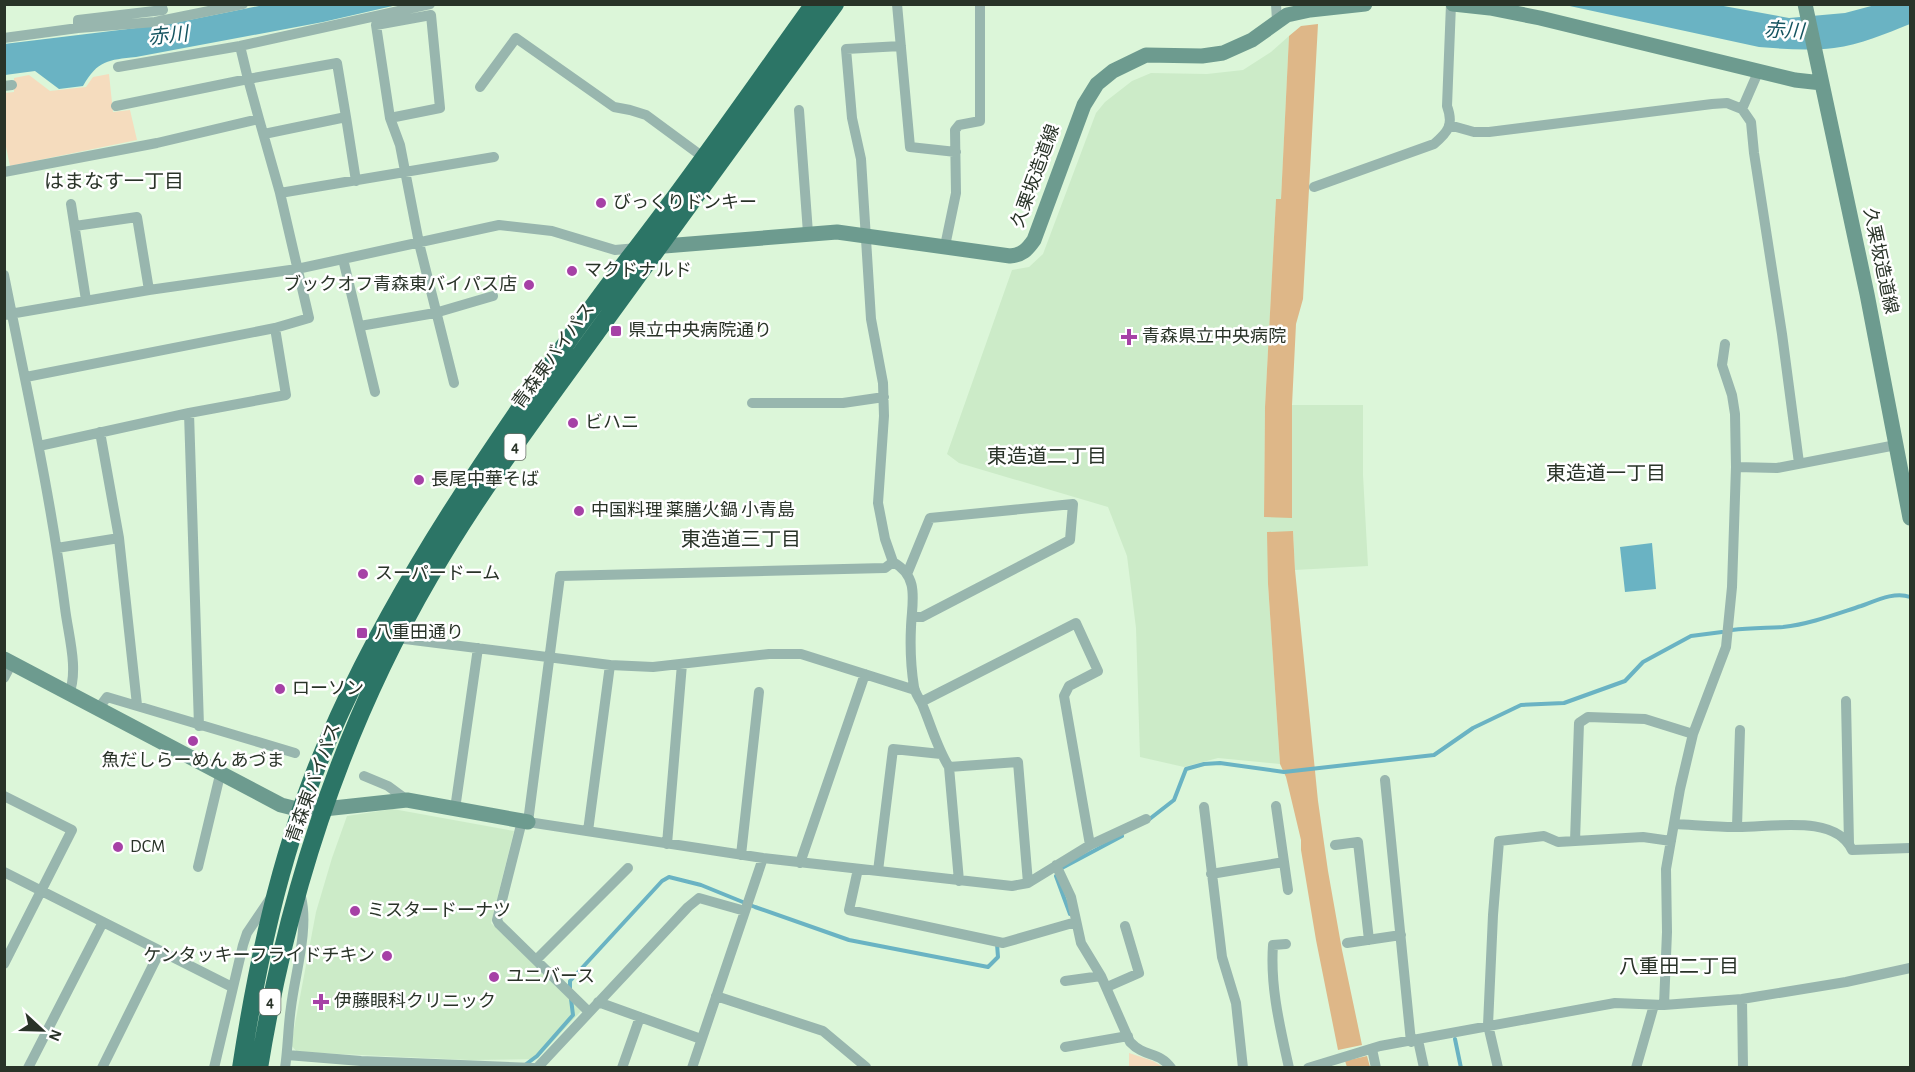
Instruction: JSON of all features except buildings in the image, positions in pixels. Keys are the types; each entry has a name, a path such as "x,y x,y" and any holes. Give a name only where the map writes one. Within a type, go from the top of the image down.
{"highway":[{"name":"青森東バイパス","path":"241,1068 251,1005 276,890 301,810 343,708 375,642 459,498 511,421 814,4"},
{"name":"青森東バイパス","path":"259,1068 269,1007 298,888 324,809 372,691 430,576 480,496 835,4"}],"main road":[{"name":"久栗坂造道線","path":"637,248 837,232 1010,256 1019,255 1027,250 1034,240 1084,105 1097,84 1113,71 1146,55 1202,56 1223,53 1252,40 1287,15 1365,4"},
{"path":"1452,4 1490,8 1530,16 1795,80 1822,83"},
{"name":"久栗坂造道線","path":"1805,9 1867,294 1911,518"},
{"path":"8,661 281,805 301,810 407,800 525,822"}],"street":[{"path":"78,28 78,20 163,10 161,4"},
{"path":"4,38 78,28 155,22 243,4"},
{"path":"117,67 240,46 430,4"},
{"path":"897,4 910,147 956,152"},
{"path":"945,246 956,193 955,130 959,124 980,121 980,4"},
{"path":"1276,4 1277,21"},
{"path":"1314,187 1434,144 1446,134 1450,116 1447,106 1452,4"},
{"path":"390,118 441,108 431,15 376,25 390,118 400,145 419,243 454,383"},
{"path":"480,87 516,38 614,108 646,115 703,157"},
{"path":"26,377 275,328 309,318 280,193 240,46"},
{"path":"901,46 846,49 852,118 861,159 871,319 884,397 878,503 885,539 893,561 907,574 914,597 911,653 915,690 941,754 949,767 959,881"},
{"path":"116,106 337,63 356,181"},
{"path":"1742,109 1759,70"},
{"path":"1449,125 1474,132 1489,132 1712,104 1727,103 1742,109 1751,122 1798,463"},
{"path":"799,110 808,233"},
{"path":"264,134 346,117"},
{"path":"4,172 157,143 260,120"},
{"path":"280,193 405,174 494,157"},
{"path":"71,204 86,300"},
{"path":"75,226 137,217 149,290"},
{"path":"8,314 149,290 297,269 499,225 552,231 615,250 637,248"},
{"path":"343,259 375,392"},
{"path":"4,275 8,314 26,377 57,548 72,663 73,684 69,694"},
{"path":"360,326 435,313 492,297"},
{"path":"39,446 189,413 286,395 275,328"},
{"path":"1636,1068 1659,1005 1667,932 1666,869 1680,789 1694,734 1726,647 1736,467 1735,414 1732,395 1722,365 1725,344"},
{"path":"752,403 843,403 884,397"},
{"path":"189,413 199,726"},
{"path":"100,432 119,538 137,705"},
{"path":"1736,467 1777,468 1896,445"},
{"path":"907,574 930,518 1073,504 1070,540 922,617 912,617"},
{"path":"57,548 119,538"},
{"path":"589,1012 499,924 498,920 525,822 560,576 885,568 893,561"},
{"path":"921,702 1076,623 1098,670 1069,686 1064,696 1090,845"},
{"path":"397,638 610,665 653,667 769,654 801,654 915,690"},
{"path":"455,808 478,648"},
{"path":"4,678 8,661"},
{"path":"667,844 682,664"},
{"path":"588,831 610,665"},
{"path":"800,862 865,674"},
{"path":"741,855 759,692"},
{"path":"98,709 107,697 295,753"},
{"path":"1846,701 1849,844"},
{"path":"1575,841 1579,723 1588,717 1645,719 1694,734"},
{"path":"1737,827 1740,730"},
{"path":"878,872 893,749 941,754"},
{"path":"949,767 1018,762 1028,883"},
{"path":"198,867 220,774"},
{"path":"364,776 388,786 407,800"},
{"path":"1385,780 1414,1041 1424,1068"},
{"path":"4,796 72,830 8,948 4,964"},
{"path":"1276,806 1288,890"},
{"path":"1204,807 1222,957 1236,1003 1243,1068"},
{"path":"525,822 763,858 1012,886 1028,883 1090,845 1146,819"},
{"path":"1675,824 1737,827 1782,825 1826,828 1840,834 1852,850 1911,848"},
{"path":"1498,1068 1488,1025 1499,841 1544,836 1558,842 1643,837 1671,841"},
{"path":"1335,845 1358,842 1369,940"},
{"path":"692,1068 763,858"},
{"path":"1211,874 1284,862"},
{"path":"1056,865 1071,897 1081,943 1107,987 1128,1036 1138,1051 1165,1059 1171,1068"},
{"path":"536,960 628,868"},
{"path":"858,869 849,910 1003,943 1076,922"},
{"path":"4,872 232,987"},
{"path":"285,1068 290,1010 303,926 303,905 298,888"},
{"path":"214,1068 247,933 276,890"},
{"path":"287,1055 363,1064 535,1068 699,898 745,911"},
{"path":"28,1068 103,922"},
{"path":"1107,987 1139,973 1125,926"},
{"path":"1347,943 1401,935"},
{"path":"1286,944 1273,945 1272,966 1275,1004 1289,1068"},
{"path":"102,1068 160,951"},
{"path":"1308,1068 1372,1049 1488,1025 1615,1003 1659,1005 1742,999 1846,982 1911,968"},
{"path":"1065,981 1101,976"},
{"path":"716,996 823,1031 866,1067"},
{"path":"1742,999 1743,1068"},
{"path":"598,1002 701,1039"},
{"path":"622,1068 639,1017"},
{"path":"1065,1047 1128,1036"},
{"path":"1372,1049 1376,1068"}],"shaded area":[{"path":"1318,24 1303,299 1296,324 1292,405 1292,518 1264,517 1265,407 1276,199 1281,199 1289,36 1301,26"},
{"name":"青森県立中央病院","path":"1289,36 1281,200 1276,200 1265,407 1264,517 1292,517 1292,405 1363,405 1363,475 1368,566 1295,570 1293,531 1268,584 1280,764 1218,758 1184,767 1140,757 1136,628 1127,556 1108,507 959,463 947,454 1012,270 1029,267 1043,254 1096,113 1105,102 1132,81 1151,73 1207,74 1243,70 1271,52"},
{"path":"109,74 113,112 130,110 137,140 10,166 5,142 5,93 14,92 14,78 29,75 50,91 86,87 93,77"},
{"path":"1293,531 1318,801 1342,950 1362,1045 1338,1050 1316,940 1301,840 1286,777 1280,764 1268,584 1267,532"},
{"path":"393,809 514,831 491,923 581,1011 537,1059 469,1060 297,1052 291,1045 316,912 347,816"},
{"path":"1129,1053 1153,1061 1163,1067 1129,1067"},
{"path":"1367,1056 1370,1067 1347,1067 1345,1061"}],"water":[{"name":"赤川","path":"264,5 397,5 323,22 118,59 99,66 83,86 59,89 35,71 5,75 4,44 169,24"},
{"name":"赤川","path":"1565,5 1718,5 1789,18 1845,13 1875,5 1910,5 1910,24 1854,44 1834,48 1787,49 1759,47"},
{"path":"1652,543 1656,589 1625,592 1620,547"}],"waterway":[{"path":"1732,630 1793,626 1885,597 1898,595 1910,597"},
{"path":"1147,821 1174,800 1186,769 1220,763 1284,772 1434,755 1473,728 1521,705 1564,703 1625,681 1643,662 1691,636 1722,632"},
{"path":"1060,869 1122,836"},
{"path":"1056,876 1070,914"},
{"path":"570,989 570,981 662,881 669,877 701,885 755,907 849,940 988,967 998,957 997,944"},
{"path":"525,1065 537,1056 573,1015 571,999"},
{"path":"1455,1039 1461,1068"}],"place":[{"name":"びっくりドンキー","path":"601,203"},
{"name":"マクドナルド","path":"572,271"},
{"name":"ブックオフ青森東バイパス店","path":"529,285"},
{"name":"県立中央病院通り","path":"616,331"},
{"name":"青森県立中央病院","path":"1129,337"},
{"name":"ビハニ","path":"573,423"},
{"name":"長尾中華そば","path":"419,480"},
{"name":"中国料理 薬膳火鍋 小青島","path":"579,511"},
{"name":"スーパードーム","path":"363,574"},
{"name":"八重田通り","path":"362,633"},
{"name":"ローソン","path":"280,689"},
{"name":"魚だしらーめん あづま","path":"193,741"},
{"name":"DCM","path":"118,847"},
{"name":"ミスタードーナツ","path":"355,911"},
{"name":"ケンタッキーフライドチキン","path":"387,956"},
{"name":"ユニバース","path":"494,977"},
{"name":"伊藤眼科クリニック","path":"321,1002"}],"district":[{"name":"はまなす一丁目","path":"114,182"},
{"name":"東造道二丁目","path":"1047,457"},
{"name":"東造道一丁目","path":"1606,474"},
{"name":"東造道三丁目","path":"741,540"},
{"name":"八重田二丁目","path":"1679,967"}]}
